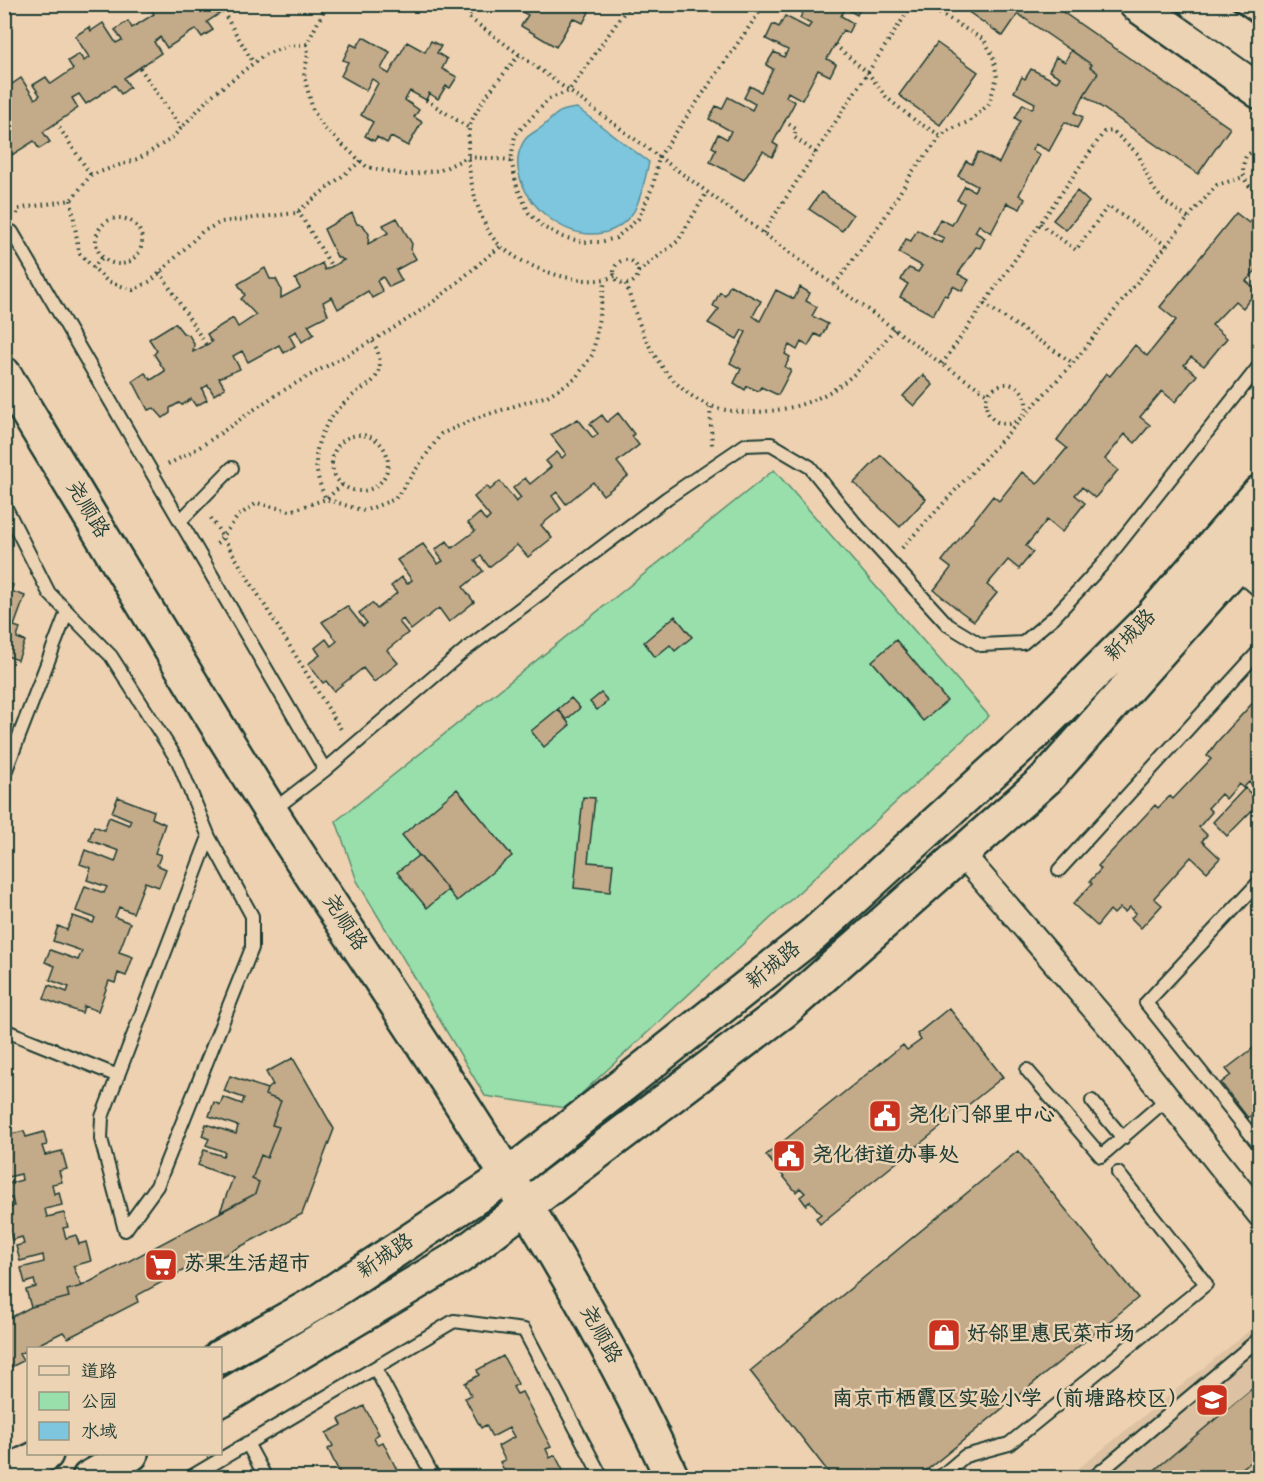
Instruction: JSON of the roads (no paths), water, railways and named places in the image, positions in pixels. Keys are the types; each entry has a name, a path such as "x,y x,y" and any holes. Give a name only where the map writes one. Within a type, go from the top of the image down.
{"main road":[{"path":"1136,4 1260,92"},
{"path":"1196,4 1260,48"},
{"name":"尧顺路","path":"4,374 271,812 528,1206 640,1407 672,1478"},
{"name":"新城路","path":"222,1356 316,1303 509,1175 606,1100 831,918 1059,709 1151,617 1260,492"},
{"name":"新城路","path":"222,1399 459,1257 785,1010 1047,778 1248,574 1259,540"},
{"path":"4,1474 44,1455"},
{"path":"89,1478 129,1455"}],"street":[{"path":"962,854 1168,1098 1260,1215"}],"lane":[{"path":"12,232 325,770"},
{"path":"271,812 325,770 465,650 667,498 746,445 771,444 810,467 890,562 948,626 981,645 1023,644 1054,617 1102,565 1260,365"},
{"path":"180,521 232,468"},
{"path":"4,504 49,593 111,656 178,761 209,837 252,916 252,948 157,1186 125,1230 101,1139 102,1117 209,837"},
{"path":"4,775 67,612"},
{"path":"1059,870 1260,650"},
{"path":"1260,881 1146,1003 1260,1146"},
{"path":"4,1030 118,1076"},
{"path":"1027,1070 1101,1156 1168,1098"},
{"path":"1092,1101 1123,1138"},
{"path":"939,1478 965,1456 1009,1444 1206,1284 1118,1173"},
{"path":"189,1478 454,1321 524,1330 602,1478"},
{"path":"1093,1478 1260,1338"},
{"path":"375,1368 434,1478"},
{"path":"248,1443 266,1478"}],"water":[{"path":"577,108 649,162 635,209 613,230 591,234 569,230 549,218 532,201 521,182 518,161 527,137 560,112"}],"place":[{"name":"尧化门邻里中心","path":"885,1116"},
{"name":"尧化街道办事处","path":"789,1156"},
{"name":"苏果生活超市","path":"161,1265"},
{"name":"好邻里惠民菜市场","path":"944,1335"},
{"name":"南京市栖霞区实验小学（前塘路校区）","path":"1212,1400"}]}
